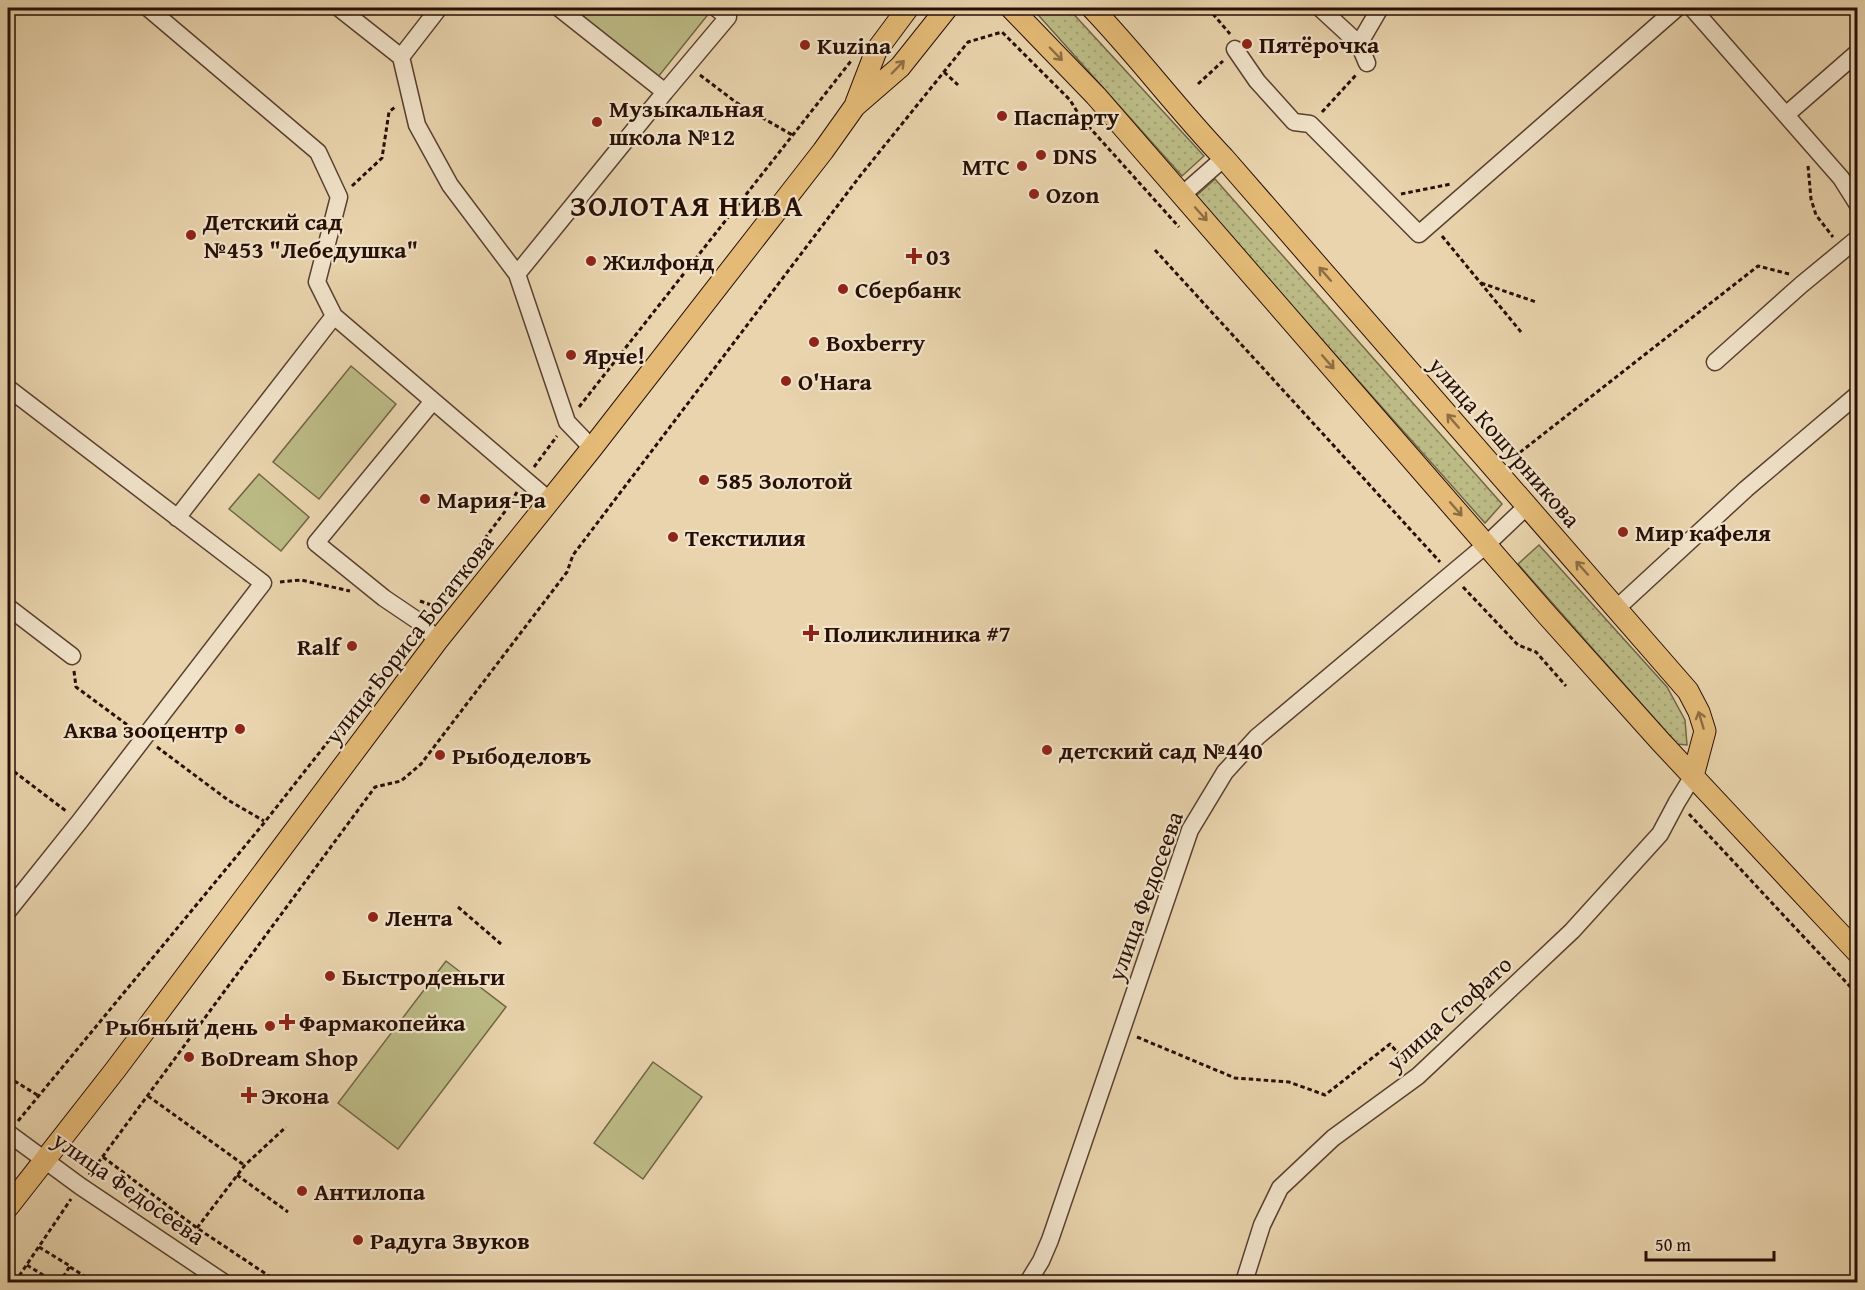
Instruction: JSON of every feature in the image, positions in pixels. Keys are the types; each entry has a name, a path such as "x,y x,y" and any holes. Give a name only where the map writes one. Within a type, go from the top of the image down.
{"main road":[{"name":"улица Бориса Богаткова","path":"855,106 876,51 908,8"},
{"name":"улица Бориса Богаткова","path":"8,1207 123,1060 437,641 592,448 823,151 855,106 900,67 947,8"},
{"path":"1011,8 1096,96 1547,615 1693,777 1857,952"},
{"name":"улица Кошурникова","path":"1092,8 1133,51 1193,125 1688,692 1699,712 1705,731 1693,777"}],"street":[{"path":"148,8 318,152 339,197 317,282 334,316 549,500"},
{"path":"339,8 401,57 417,125 450,185 517,274 567,422 592,448"},
{"path":"401,57 439,8"},
{"path":"559,8 665,92"},
{"path":"517,274 728,17 716,8"},
{"path":"1320,8 1359,44 1367,63"},
{"path":"1359,44 1380,8"},
{"path":"1232,52 1294,122 1310,124 1419,234 1677,8"},
{"path":"1692,8 1853,190"},
{"path":"1787,114 1857,52"},
{"path":"1182,195 1224,158"},
{"path":"1715,362 1857,238"},
{"path":"177,518 334,316"},
{"path":"8,388 263,583 8,911"},
{"path":"1617,608 1746,489 1857,394"},
{"path":"433,401 316,543 384,598 421,623 437,641"},
{"name":"улица Федосеева","path":"1028,1282 1050,1240 1123,1031 1179,859 1203,806 1225,772 1257,737 1487,544 1527,506"},
{"path":"8,607 72,656"},
{"name":"улица Стофато","path":"1244,1282 1262,1225 1280,1188 1333,1138 1418,1076 1572,931 1660,834 1693,777"},
{"name":"улица Федосеева","path":"9,1134 80,1186 223,1282"}],"path":[{"path":"1198,84 1232,52 1232,37 1208,8"},
{"path":"244,1165 148,1096 375,787 401,781 421,765 567,572 573,555 587,536 860,176 968,42 1002,32 1070,100 1081,118 1179,227"},
{"path":"9,1134 264,821 421,623 509,506 525,478 567,422 852,60"},
{"path":"1310,124 1367,63"},
{"path":"944,72 958,85"},
{"path":"704,78 737,103 794,136"},
{"path":"339,197 382,158 389,112 409,94"},
{"path":"1815,147 1808,164 1811,199 1816,215 1842,251"},
{"path":"1382,198 1484,177"},
{"path":"1431,223 1521,332"},
{"path":"1155,250 1451,574 1518,645 1536,652 1566,686"},
{"path":"1514,457 1758,266 1791,274"},
{"path":"1479,282 1536,302"},
{"path":"263,583 301,580 343,590"},
{"path":"72,656 76,687 228,800 264,821"},
{"path":"8,767 80,821"},
{"path":"1677,802 1857,995"},
{"path":"458,908 501,944"},
{"path":"1154,1044 1235,1078 1289,1082 1325,1095 1390,1044 1418,1076"},
{"path":"8,1077 40,1096"},
{"path":"197,1228 244,1165 285,1127"},
{"path":"103,1156 197,1228 278,1282"},
{"path":"237,1175 288,1212"},
{"path":"39,1247 94,1282"},
{"path":"27,1265 54,1282"},
{"path":"60,1282 70,1266"}],"shaded area":[{"path":"571,8 703,8 710,12 658,77"},
{"path":"1032,8 1068,8 1204,156 1182,176"},
{"path":"1215,179 1502,504 1485,523 1195,197"},
{"path":"351,366 396,404 319,499 273,462"},
{"path":"259,474 309,517 281,551 229,509"},
{"path":"1539,545 1667,687 1685,720 1687,745 1677,744 1518,564"},
{"path":"446,961 506,1007 398,1149 338,1103"},
{"path":"653,1062 702,1097 643,1179 594,1143"}],"place":[{"name":"Пятёрочка","path":"1247,44"},
{"name":"Kuzina","path":"805,45"},
{"name":"Паспарту","path":"1002,116"},
{"name":"Музыкальная школа №12","path":"597,122"},
{"name":"DNS","path":"1041,155"},
{"name":"МТС","path":"1022,166"},
{"name":"Ozon","path":"1034,194"},
{"name":"Детский сад №453 \"Лебедушка\"","path":"191,235"},
{"name":"03","path":"914,256"},
{"name":"Жилфонд","path":"591,261"},
{"name":"Сбербанк","path":"843,289"},
{"name":"Boxberry","path":"814,342"},
{"name":"Ярче!","path":"571,355"},
{"name":"O'Hara","path":"786,381"},
{"name":"585 Золотой","path":"704,480"},
{"name":"Мария-Ра","path":"425,499"},
{"name":"Мир кафеля","path":"1623,532"},
{"name":"Текстилия","path":"673,537"},
{"name":"Поликлиника #7","path":"811,633"},
{"name":"Ralf","path":"352,646"},
{"name":"Аква зооцентр","path":"240,729"},
{"name":"детский сад №440","path":"1047,750"},
{"name":"Рыбоделовъ","path":"440,755"},
{"name":"Лента","path":"373,917"},
{"name":"Быстроденьги","path":"330,976"},
{"name":"Фармакопейка","path":"287,1022"},
{"name":"Рыбный день","path":"270,1026"},
{"name":"BoDream Shop","path":"189,1057"},
{"name":"Экона","path":"249,1095"},
{"name":"Антилопа","path":"302,1191"},
{"name":"Радуга Звуков","path":"358,1240"}],"district":[{"name":"ЗОЛОТАЯ НИВА","path":"687,205"}]}
